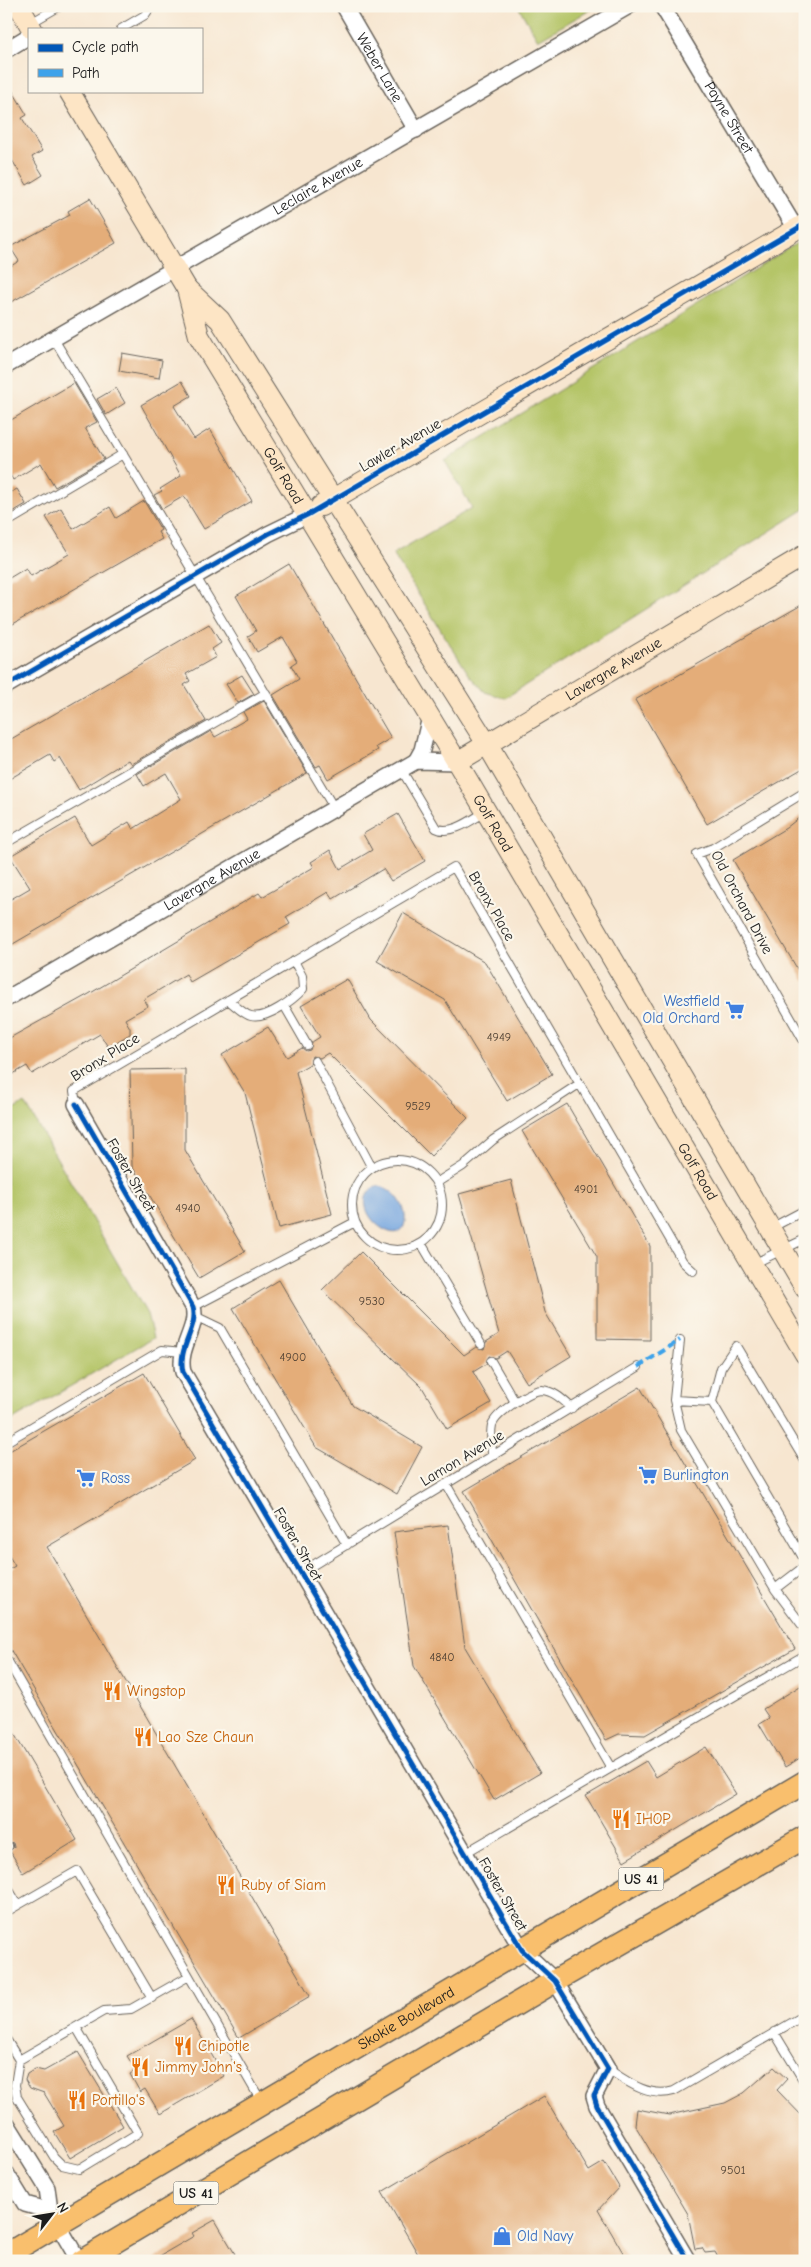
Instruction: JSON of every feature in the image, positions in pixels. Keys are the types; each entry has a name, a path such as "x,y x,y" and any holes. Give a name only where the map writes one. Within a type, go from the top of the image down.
{"main road":[{"path":"19,6 29,28"},
{"name":"Golf Road","path":"70,92 187,289 200,336 457,762 805,1354"},
{"name":"Lawler Avenue","path":"307,515 800,226"},
{"name":"Golf Road","path":"187,289 220,320 487,744 805,1288"},
{"name":"Lavergne Avenue","path":"457,762 805,555"},
{"name":"Skokie Boulevard","path":"6,2255 54,2218 262,2103 805,1782"},
{"name":"US 41","path":"81,2261 555,1981 805,1837"}],"street":[{"name":"Weber Lane","path":"344,6 416,130"},
{"name":"Leclaire Avenue","path":"6,366 629,6"},
{"name":"Payne Street","path":"662,6 800,226"},
{"path":"6,50 28,32"},
{"name":"Lawler Avenue","path":"6,686 196,576 307,515"},
{"path":"430,718 422,750 416,760 457,762"},
{"name":"Lavergne Avenue","path":"6,998 416,760"},
{"name":"Foster Street","path":"76,1104 194,1312 180,1362 188,1382 522,1950 555,1981 608,2069"},
{"path":"608,2069 594,2096 596,2106 688,2261"},
{"path":"6,2122 47,2188 54,2218 81,2261"},
{"path":"6,2172 25,2204 54,2218"}],"lane":[{"path":"32,28 60,6"},
{"path":"123,28 144,15 151,6"},
{"path":"54,338 334,808"},
{"path":"6,523 123,454"},
{"path":"6,843 266,693"},
{"path":"401,769 436,828 451,830 486,812"},
{"name":"Old Orchard Drive","path":"805,792 714,848 697,854 805,1044"},
{"name":"Bronx Place","path":"76,1104 74,1090 454,867 683,1262 693,1271"},
{"path":"228,1000 249,1016 260,1017 293,1000 303,989 302,976 294,961"},
{"path":"284,1005 307,1045"},
{"path":"315,1061 372,1168"},
{"path":"436,1183 463,1166 493,1140 579,1084"},
{"path":"383,1162 408,1162 429,1174 436,1183 441,1203 438,1223 431,1234 421,1243 409,1248 396,1250 383,1248 372,1242 362,1233 355,1222 353,1198 360,1181 372,1168 383,1162"},
{"path":"770,1229 805,1210"},
{"path":"347,1545 220,1328 194,1312 355,1222"},
{"path":"753,1264 805,1239"},
{"path":"421,1243 481,1344"},
{"path":"680,1340 674,1400 681,1430 775,1589 805,1629"},
{"path":"805,1461 736,1346 721,1368 712,1402 805,1560"},
{"path":"6,1442 162,1350 182,1352"},
{"path":"491,1361 516,1402"},
{"name":"Lamon Avenue","path":"300,1573 638,1367"},
{"path":"492,1456 492,1426 499,1412 540,1390 553,1393 572,1408"},
{"path":"674,1400 712,1402"},
{"path":"446,1484 611,1768"},
{"path":"775,1589 805,1566"},
{"path":"465,1854 805,1655"},
{"path":"6,1658 262,2103"},
{"path":"6,1912 77,1871 152,1998"},
{"path":"6,1886 18,1905"},
{"path":"19,2060 104,2011 131,2009 189,1976"},
{"path":"608,2069 637,2088 663,2094 674,2091 805,2015"},
{"path":"6,2039 19,2060 15,2085 17,2097 54,2157 62,2165 79,2169 138,2133 76,2028"},
{"path":"774,2032 805,2083"}],"green space":[{"path":"518,6 597,6 538,40"},
{"path":"805,238 805,509 505,698 485,692 468,673 393,554 472,508 445,461"},
{"path":"25,1103 147,1314 153,1338 6,1424 6,1114"}],"water":[{"path":"376,1186 388,1189 401,1203 404,1209 405,1222 401,1230 394,1233 385,1230 376,1224 369,1215 365,1205 367,1195"}],"building":[{"path":"6,80 27,115 22,118 42,151 32,157 43,175 27,185 6,150"},
{"path":"90,198 116,243 6,305 6,269 19,261 10,247 70,215 68,211"},
{"path":"122,353 162,360 159,378 119,371"},
{"path":"182,381 191,396 174,406 194,439 210,429 252,501 204,529 184,496 162,509 154,495 181,476 141,405"},
{"path":"74,383 97,422 85,428 104,459 55,487 41,463 13,480 6,468 6,423"},
{"path":"116,388 125,403 106,415 97,399"},
{"path":"17,489 26,504 6,516 6,495"},
{"path":"144,501 161,530 158,532 162,539 6,628 6,580 26,568 31,576 69,554 46,517 61,508 73,529 110,507 116,518"},
{"path":"289,564 391,738 376,747 378,750 328,779 320,765 316,767 273,695 299,679 291,665 297,661 283,637 257,652 248,636 256,631 236,596"},
{"path":"805,603 805,767 707,824 635,700"},
{"path":"209,624 221,643 212,649 216,657 186,674 190,681 184,685 206,721 131,764 128,760 79,790 60,758 54,762 50,755 6,781 6,742"},
{"path":"242,675 254,694 238,703 226,684"},
{"path":"264,701 307,773 6,948 6,902 30,888 10,856 75,818 91,845 129,822 133,829 181,799 166,773 144,786 137,774 211,731 215,737 247,719 243,712"},
{"path":"805,813 805,982 733,860 786,828"},
{"path":"398,814 425,861 391,881 383,869 333,899 328,892 286,917 290,924 190,982 186,974 144,999 148,1006 125,1019 130,1028 130,1034 108,1047 100,1034 32,1074 27,1066 6,1078 6,1040 89,994 259,893 262,897 314,867 311,862 330,850 340,869 372,850 363,834"},
{"path":"403,913 485,962 552,1074 507,1101 445,1000 377,961"},
{"path":"347,979 371,1020 468,1118 431,1156 328,1053 320,1058 312,1056 310,1064 296,1072 332,1214 279,1228 245,1093 222,1055 268,1027 287,1057 302,1048 306,1051 310,1050 312,1042 320,1037 301,1006"},
{"path":"185,1069 185,1150 245,1251 199,1278 132,1166 130,1070"},
{"path":"567,1104 650,1246 650,1340 597,1339 597,1257 522,1131"},
{"path":"511,1180 545,1312 571,1356 527,1383 507,1351 496,1358 489,1356 486,1364 473,1372 491,1403 447,1429 422,1387 322,1290 361,1252 464,1355 476,1347 484,1349 486,1342 499,1334 459,1194"},
{"path":"279,1280 353,1406 422,1447 397,1494 316,1447 233,1308"},
{"path":"144,1373 195,1460 47,1547 310,1996 239,2038 6,1642 6,1571 15,1566 6,1551 6,1453"},
{"path":"640,1387 795,1649 645,1735 619,1734 606,1740 464,1491"},
{"path":"448,1525 465,1647 540,1773 494,1800 414,1666 394,1532"},
{"path":"805,1683 805,1755 785,1767 759,1724 769,1718 763,1709"},
{"path":"6,1720 77,1840 23,1873 10,1851 14,1847 13,1843 6,1841"},
{"path":"706,1747 736,1794 624,1861 586,1796 646,1761 656,1777"},
{"path":"191,2019 224,2076 160,2114 145,2089 140,2092 130,2074 136,2070 127,2056"},
{"name":"Portillo's","path":"78,2052 123,2126 70,2158 54,2132 64,2126 44,2093 30,2088 25,2080 27,2074 35,2069 44,2071"},
{"path":"774,2067 787,2079 777,2090 805,2119 805,2261 720,2261 715,2252 705,2253 702,2248 695,2249 688,2214 635,2125 637,2109 669,2115 725,2103 744,2093"},
{"path":"544,2096 589,2171 604,2162 619,2187 598,2210 628,2261 422,2261 382,2192"},
{"path":"215,2220 235,2254 223,2261 151,2261 194,2236 192,2233"}],"marked path":[{"path":"638,1367 680,1340"}],"cycle path":[{"path":"6,686 268,534 307,515 805,224"},
{"path":"76,1104 193,1307 193,1322 183,1354 183,1372 522,1950 555,1981 608,2069 594,2096 597,2106 688,2261"}],"place":[{"name":"Westfield Old Orchard","path":"735,1010"},
{"name":"Burlington","path":"648,1475"},
{"name":"Ross","path":"86,1478"},
{"name":"Wingstop","path":"112,1691"},
{"name":"Lao Sze Chaun","path":"143,1737"},
{"name":"IHOP","path":"621,1819"},
{"name":"Ruby of Siam","path":"226,1885"},
{"name":"Chipotle","path":"183,2046"},
{"name":"Jimmy John's","path":"140,2067"},
{"name":"Portillo's","path":"77,2100"},
{"name":"Old Navy","path":"502,2236"}]}
